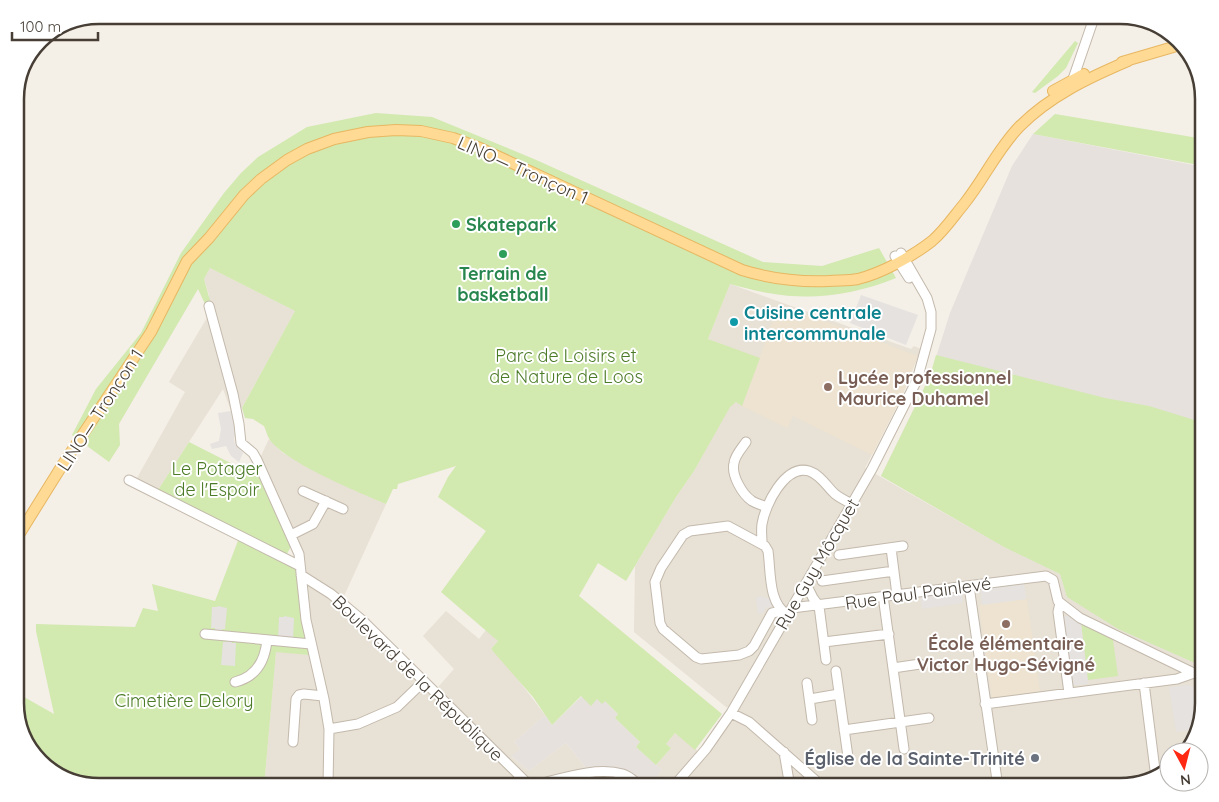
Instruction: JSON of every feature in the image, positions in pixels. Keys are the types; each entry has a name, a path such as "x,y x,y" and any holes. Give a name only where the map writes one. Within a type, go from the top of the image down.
{"main road":[{"path":"899,258 925,245 938,234 965,203 998,152 1019,128 1049,102 1086,77 1111,64 1128,61 1175,47"},
{"path":"899,258 928,237 957,206 978,178 999,143 1020,117 1050,93 1072,79 1086,77"},
{"name":"LINO— Tronçon 1","path":"24,527 150,332 186,262 254,185 281,164 328,141 355,134 388,130 413,130 444,136 474,146 742,270 784,280 828,281 899,258"}],"street":[{"path":"1072,79 1091,24"},
{"path":"1082,52 1086,77"},
{"name":"Rue Guy Môcquet","path":"681,778 706,749 731,713 787,611 806,584 875,463 914,385 932,325 931,312 929,301 899,258"},
{"path":"209,306 233,394 241,443 255,456 291,535 300,566 305,614 329,729 328,778"},
{"path":"746,442 735,458 734,474 747,496 753,502 767,507"},
{"path":"762,543 762,524 767,507 776,490 792,474 803,471 815,474 836,495 852,504"},
{"name":"Boulevard de la République","path":"129,480 300,566 343,603 424,681 520,778"},
{"path":"303,491 343,508"},
{"path":"291,535 313,524 326,501"},
{"path":"728,526 762,543 768,551 775,602 787,611 772,613 754,646 749,651 740,655 706,659 696,657 666,633 660,623 656,582 661,568 683,535 690,531 728,526"},
{"path":"839,555 903,546"},
{"path":"891,548 897,595"},
{"path":"822,581 894,571"},
{"name":"Rue Paul Painlevé","path":"787,611 1043,576 1053,580 1056,597 1060,603"},
{"path":"806,584 819,606 826,660"},
{"path":"969,586 997,778"},
{"path":"884,603 904,749"},
{"path":"1069,693 1058,614 1060,603 1089,623 1194,673"},
{"path":"205,634 311,644"},
{"path":"824,642 888,634"},
{"path":"235,682 246,678 257,670 265,655 267,640"},
{"path":"893,668 920,664"},
{"path":"836,671 848,757"},
{"path":"985,704 1183,678 1194,673"},
{"path":"329,729 358,724 397,707 424,681"},
{"path":"807,683 812,720"},
{"path":"1144,683 1155,769"},
{"path":"810,699 840,694"},
{"path":"293,742 296,699 298,695 323,696"},
{"path":"731,713 750,722 813,778"},
{"path":"844,730 929,718"},
{"path":"784,752 788,778"},
{"path":"565,778 583,774 602,773 623,774 629,778"}],"shaded area":[{"path":"1033,134 1195,165 1195,663 1118,629 1067,597 1060,574 1004,547 881,476 930,376 950,313 1012,166"},
{"path":"210,268 295,311 242,408 231,411 223,389 158,490 137,478 185,392 169,382 208,316 209,295 204,279"},
{"path":"730,284 911,349 914,346 921,349 902,396 865,468 1004,547 1060,574 1067,597 1118,629 1195,663 1195,713 1184,742 1159,742 1159,767 1130,778 656,778 662,770 656,765 671,748 666,744 675,733 704,756 739,710 726,707 634,632 635,566 676,497 694,471 730,406 736,402 742,405 760,359 708,339"},
{"path":"861,295 918,315 906,345 850,323"},
{"name":"Lycée professionnel Maurice Duhamel","path":"779,304 851,331 853,338 857,339 864,336 918,356 902,396 872,455 793,416 787,428 742,406"},
{"path":"231,411 236,429 235,444 243,453 239,462 231,456 226,446 212,449 210,444 219,441 221,429 218,413"},
{"path":"269,439 283,453 356,491 386,504 339,607 432,694 454,669 423,636 446,611 479,639 486,630 498,641 491,649 510,669 545,715 514,742 520,749 512,757 529,771 566,743 588,771 627,778 265,778 276,651 315,654 300,550 260,458"},
{"path":"1024,583 1026,599 982,605 980,589"},
{"path":"962,591 963,603 922,609 920,597"},
{"path":"756,597 771,598 772,607 767,607 763,613 758,614"},
{"path":"1027,599 1040,692 992,698 979,605"},
{"path":"212,607 227,608 225,629 222,629 222,634 215,633 215,628 211,628"},
{"path":"1071,615 1081,623 1088,684 1071,686 1061,617"},
{"path":"279,617 294,618 293,640 278,639"},
{"path":"227,638 232,639 232,643 236,643 235,666 221,665 223,642 227,642"},
{"path":"1189,685 1195,687 1195,713 1190,730 1176,732 1169,687"},
{"path":"582,696 605,701 618,714 615,718 640,742 636,747 662,770 656,778 633,778 622,772 588,771 566,743 529,771 511,756 520,749 514,742 545,715 552,725"}],"green space":[{"path":"1075,41 1078,43 1066,68 1035,93 1032,92"},
{"name":"Parc de Loisirs et de Nature de Loos","path":"376,113 432,117 534,159 763,262 822,266 879,248 896,278 864,289 817,296 784,295 730,284 708,339 760,358 742,406 736,402 730,407 694,471 676,497 626,581 598,563 579,596 722,714 695,750 675,733 666,744 671,748 656,765 636,747 640,742 615,718 618,714 605,701 602,704 597,699 591,706 581,696 552,725 533,697 491,649 498,641 441,592 486,531 438,497 456,466 398,484 397,489 393,489 386,504 324,476 291,458 279,449 269,438 264,426 253,419 245,418 242,408 295,311 210,268 204,279 211,304 206,306 198,289 119,424 120,445 109,462 72,435 96,389 141,333 181,253 224,193 241,173 258,157 307,127"},
{"path":"1055,114 1195,137 1195,164 1033,134"},
{"path":"936,355 1105,398 1149,406 1195,420 1195,663 1118,629 1067,597 1060,574 1004,547 881,476 930,376"},
{"name":"Le Potager de l'Espoir","path":"189,442 262,479 292,545 285,557 158,490"},
{"name":"Cimetière Delory","path":"239,538 296,568 301,618 309,655 276,652 265,778 89,778 57,766 42,753 29,732 24,708 24,697 54,714 36,624 135,627 143,608 158,611 152,584 215,601"},
{"path":"1081,623 1113,640 1118,676 1088,680"}],"place":[{"name":"Skatepark","path":"456,224"},
{"name":"Terrain de basketball","path":"503,254"},
{"name":"Cuisine centrale intercommunale","path":"734,322"},
{"name":"Lycée professionnel Maurice Duhamel","path":"828,387"},
{"name":"École élémentaire Victor Hugo-Sévigné","path":"1006,624"},
{"name":"Église de la Sainte-Trinité","path":"1035,758"}]}
